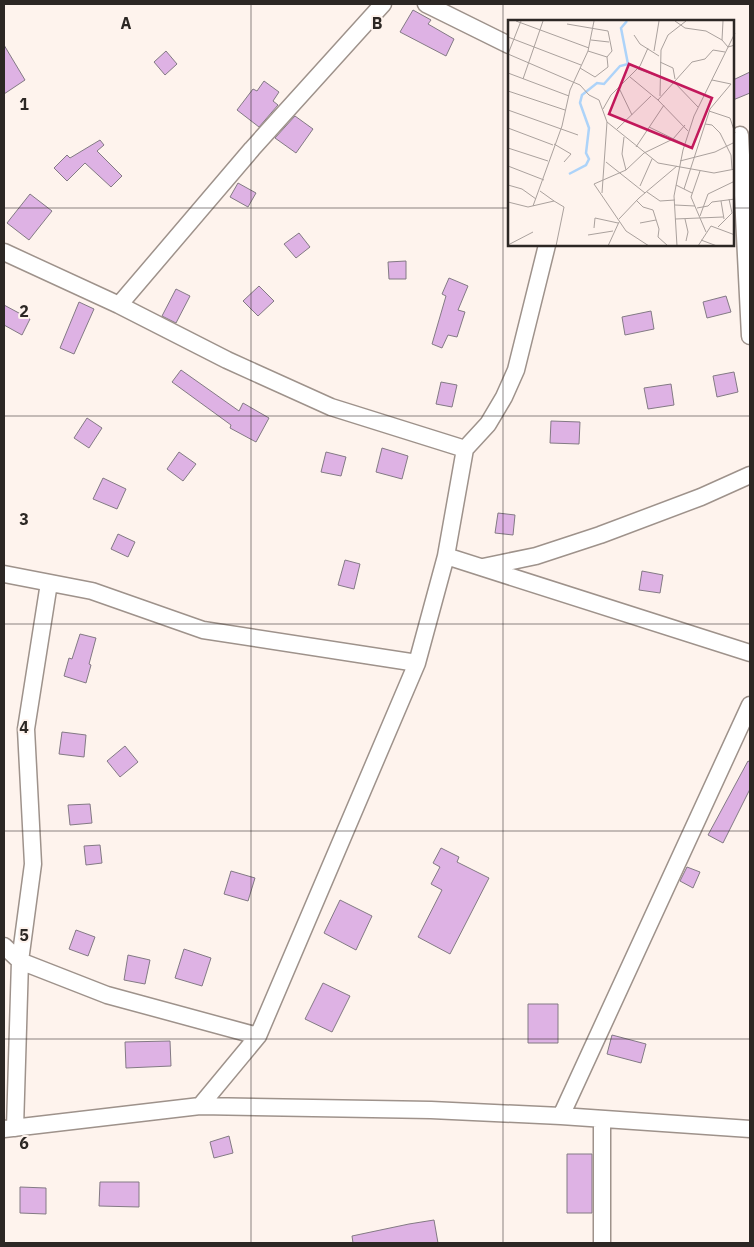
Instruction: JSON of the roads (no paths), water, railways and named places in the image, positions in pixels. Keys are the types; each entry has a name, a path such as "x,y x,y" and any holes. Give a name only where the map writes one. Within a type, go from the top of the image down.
{"street":[{"path":"119,305 252,149 383,4"},
{"path":"426,4 508,45"},
{"path":"741,135 750,336"},
{"path":"200,1106 258,1036 417,663 446,556 465,449 488,424 504,397 516,370 547,246"},
{"path":"4,252 119,305 227,360 331,407 465,449"},
{"path":"481,567 536,556 600,535 701,498 750,475"},
{"path":"446,556 750,653"},
{"path":"4,574 92,591 203,630 417,663"},
{"path":"49,583 26,729 32,864 20,961 10,1129 200,1106 431,1110 560,1116 750,1129"},
{"path":"560,1116 750,705"},
{"path":"4,946 20,961 107,994 258,1036"},
{"path":"602,1119 602,1243"}]}
